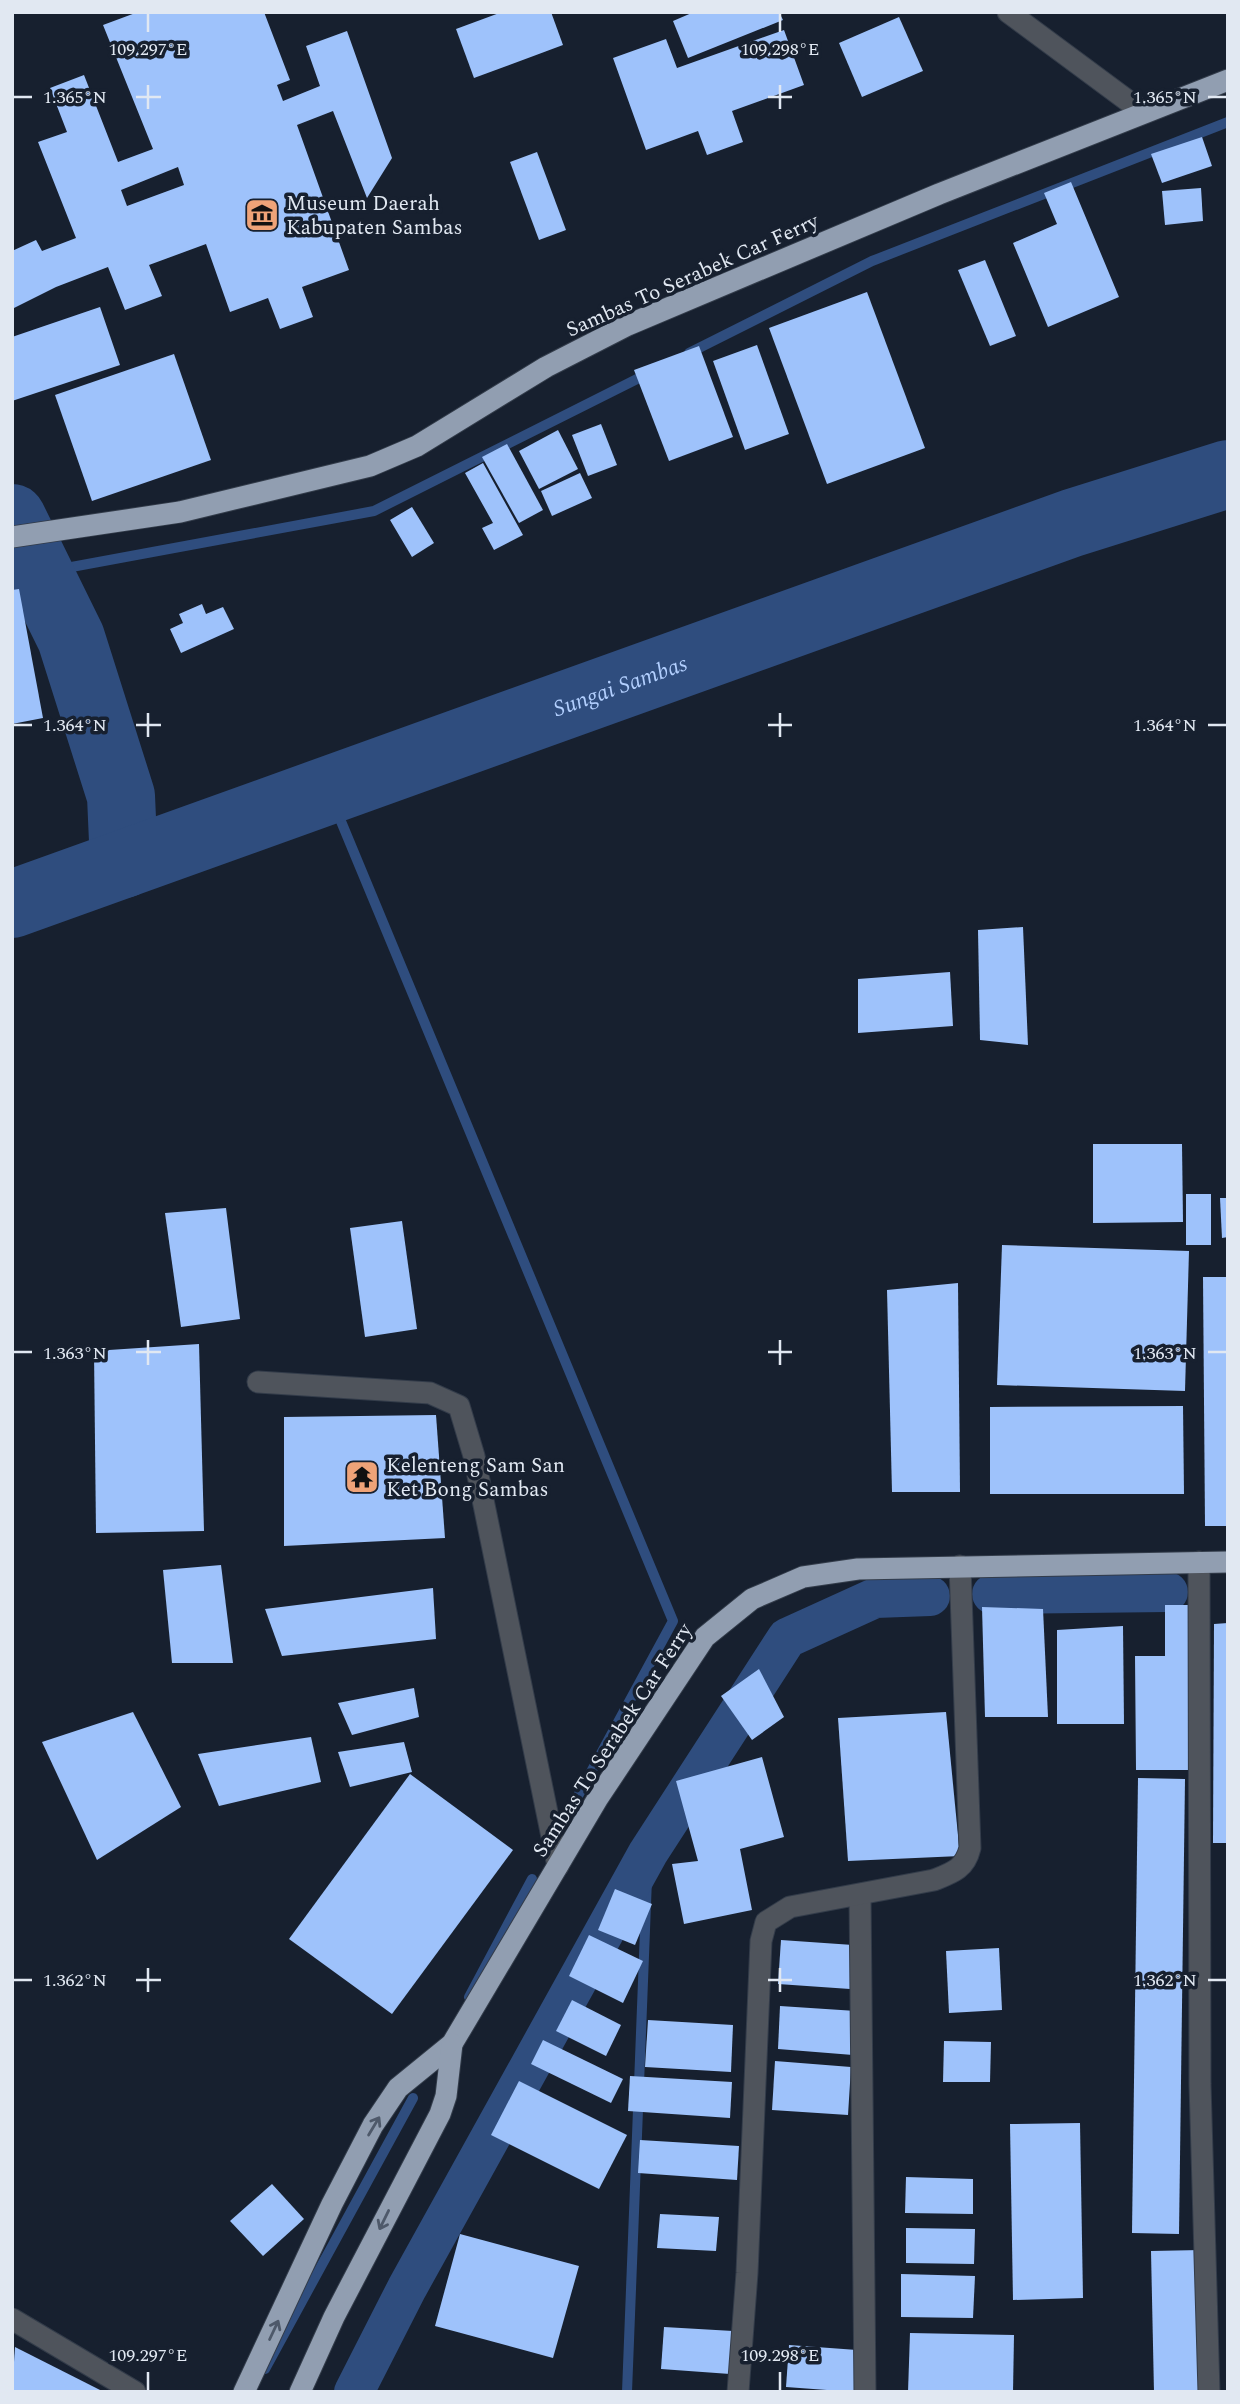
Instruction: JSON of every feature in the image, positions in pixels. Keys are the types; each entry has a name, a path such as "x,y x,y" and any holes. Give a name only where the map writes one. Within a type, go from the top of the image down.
{"highway":[{"name":"Sambas To Serabek Car Ferry","path":"12,537 180,512 370,466 417,446 546,367 628,325 1143,112 1228,80"},
{"name":"Sambas To Serabek Car Ferry","path":"452,2044 598,1798 705,1637 752,1599 803,1577 858,1569 1228,1562"},
{"path":"244,2392 327,2214 373,2125 398,2088 452,2044"},
{"path":"300,2392 340,2305 440,2114 446,2096 452,2044"}],"street":[{"path":"1008,12 1143,112"},
{"path":"258,1382 430,1393 459,1406 474,1456 558,1866"},
{"path":"1199,1562 1200,2084 1209,2392"},
{"path":"738,2392 747,2273 761,1941 766,1922 790,1907 860,1895 954,1873 967,1859 970,1848 960,1566"},
{"path":"860,1895 865,2392"},
{"path":"12,2319 135,2392"}],"building":[{"path":"138,12 264,12 290,80 277,85 283,101 320,86 306,46 347,31 392,158 367,198 333,111 297,125 349,270 302,287 313,317 280,329 268,298 230,312 206,244 149,265 162,296 125,310 108,267 56,287 12,309 12,251 36,240 42,251 76,238 38,142 67,132 50,88 84,75 118,162 153,149 103,25","holes":["178,167 184,185 127,206 121,190"]},
{"path":"502,12 551,12 563,45 474,78 456,29"},
{"path":"694,12 779,12 783,20 688,58 673,21"},
{"path":"899,17 923,71 862,97 839,43"},
{"path":"784,30 804,85 732,111 743,142 707,155 698,131 646,150 613,58 666,39 677,68"},
{"path":"1202,137 1212,166 1162,183 1151,154"},
{"path":"537,152 566,230 539,240 510,162"},
{"path":"1071,182 1119,297 1048,327 1013,243 1057,224 1044,193"},
{"path":"1201,188 1203,221 1165,225 1162,191"},
{"path":"985,260 1016,336 990,346 958,270"},
{"path":"867,292 925,448 827,484 769,328"},
{"path":"100,307 120,365 12,401 12,337"},
{"path":"757,345 789,434 745,450 713,361"},
{"path":"699,346 733,437 669,461 634,370"},
{"path":"174,354 211,460 92,501 55,395"},
{"path":"601,424 617,465 588,476 572,435"},
{"path":"558,430 578,469 539,489 519,451"},
{"path":"507,444 543,510 519,523 482,457"},
{"path":"483,463 523,535 494,550 482,528 493,523 465,473"},
{"path":"580,473 592,498 552,516 541,491"},
{"path":"412,507 434,543 412,557 390,520"},
{"path":"19,589 43,718 12,724 12,590"},
{"path":"202,604 206,614 223,607 234,629 181,653 170,629 183,623 179,614"},
{"path":"1023,927 1028,1045 980,1040 978,930"},
{"path":"950,972 953,1026 858,1033 858,979"},
{"path":"1093,1144 1182,1144 1183,1222 1093,1223"},
{"path":"1186,1194 1211,1194 1211,1245 1186,1245"},
{"path":"1220,1198 1228,1198 1228,1237 1222,1238"},
{"path":"226,1208 240,1319 181,1327 165,1213"},
{"path":"402,1221 417,1329 365,1337 350,1228"},
{"path":"1002,1245 1189,1251 1185,1391 997,1385"},
{"path":"1203,1277 1228,1277 1228,1526 1205,1526"},
{"path":"958,1283 960,1492 892,1492 887,1290"},
{"path":"199,1344 204,1531 96,1533 94,1351"},
{"path":"1183,1406 1184,1494 990,1494 990,1407"},
{"name":"Kelenteng Sam San Ket Bong Sambas","path":"436,1415 445,1538 284,1546 284,1417"},
{"path":"221,1565 233,1663 172,1663 163,1570"},
{"path":"433,1588 436,1639 282,1656 265,1609"},
{"path":"1165,1605 1189,1605 1190,1770 1136,1770 1135,1656 1165,1656"},
{"path":"982,1607 1043,1609 1048,1717 985,1717"},
{"path":"1228,1623 1228,1843 1213,1843 1214,1624"},
{"path":"1123,1626 1124,1724 1057,1724 1057,1630"},
{"path":"759,1669 784,1717 752,1740 721,1696"},
{"path":"414,1688 419,1717 352,1735 338,1703"},
{"path":"133,1712 181,1807 97,1860 42,1742"},
{"path":"946,1712 960,1856 848,1861 838,1718"},
{"path":"311,1737 321,1782 219,1806 198,1754"},
{"path":"404,1742 412,1772 350,1787 338,1752"},
{"path":"762,1757 784,1837 740,1849 752,1910 684,1924 672,1864 698,1861 676,1781"},
{"path":"410,1774 513,1850 392,2014 289,1939"},
{"path":"1138,1778 1185,1779 1179,2234 1132,2233"},
{"path":"615,1889 652,1904 635,1945 598,1930"},
{"path":"589,1935 643,1961 623,2003 569,1976"},
{"path":"781,1940 853,1945 850,1989 778,1984"},
{"path":"999,1948 1002,2010 949,2013 946,1951"},
{"path":"572,2000 621,2025 606,2056 556,2031"},
{"path":"780,2006 856,2011 853,2055 778,2049"},
{"path":"648,2020 733,2025 731,2072 645,2067"},
{"path":"543,2040 623,2079 611,2103 531,2064"},
{"path":"944,2041 991,2042 990,2082 943,2082"},
{"path":"775,2061 851,2067 848,2115 772,2110"},
{"path":"630,2076 732,2082 730,2118 628,2111"},
{"path":"519,2081 627,2135 599,2189 491,2135"},
{"path":"1080,2123 1083,2298 1013,2300 1010,2124"},
{"path":"640,2140 739,2146 737,2180 638,2173"},
{"path":"906,2177 973,2179 973,2214 905,2213"},
{"path":"272,2184 304,2219 263,2256 230,2221"},
{"path":"660,2214 719,2217 716,2251 657,2248"},
{"path":"906,2228 975,2229 974,2264 906,2263"},
{"path":"460,2234 579,2266 553,2358 435,2326"},
{"path":"1201,2250 1204,2392 1154,2392 1151,2251"},
{"path":"901,2274 975,2276 973,2318 901,2317"},
{"path":"664,2327 733,2331 730,2374 661,2369"},
{"path":"910,2333 1014,2335 1013,2392 908,2392"},
{"path":"789,2345 857,2350 854,2392 786,2387"},
{"path":"15,2347 104,2392 12,2392"}],"waterway":[{"path":"689,353 872,261 1228,122"},
{"path":"12,578 374,511 649,373"},
{"name":"Sungai Sambas","path":"12,904 1072,523 1228,474"},
{"path":"12,518 71,638 121,796 124,864"},
{"path":"328,790 673,1621 573,1805"},
{"path":"992,1594 1168,1592"},
{"path":"354,2392 407,2288 648,1853 787,1638 875,1598 930,1596"},
{"path":"627,2392 648,1853"},
{"path":"469,1997 532,1879"},
{"path":"265,2369 413,2098"}],"place":[{"name":"Museum Daerah Kabupaten Sambas","path":"262,215"},
{"name":"Kelenteng Sam San Ket Bong Sambas","path":"362,1477"}]}
